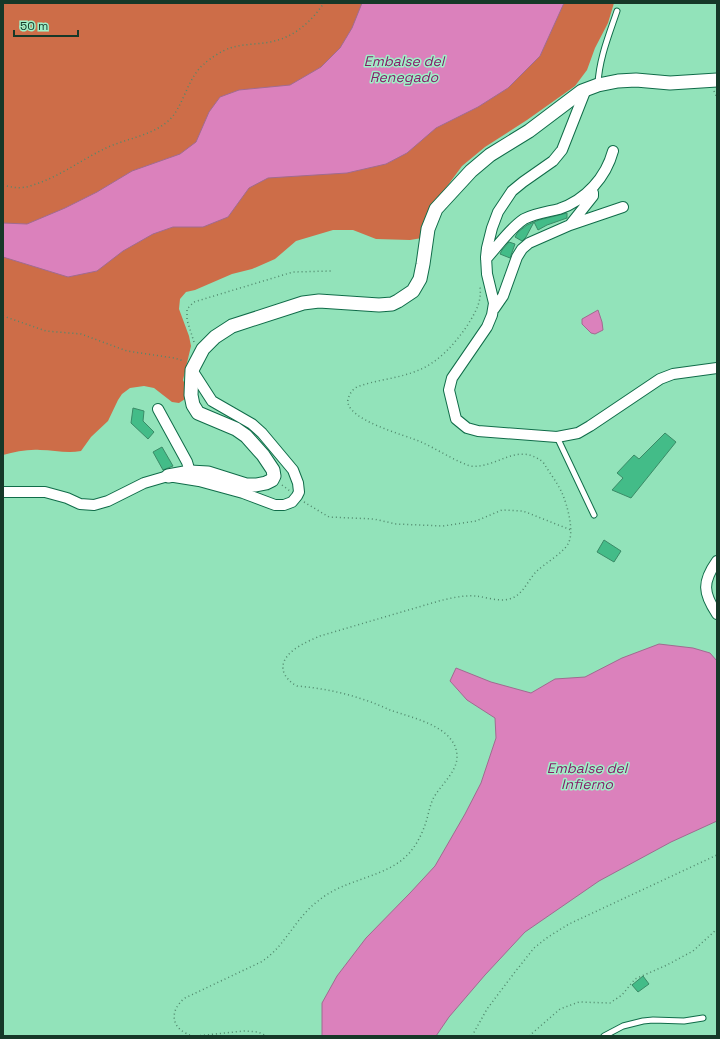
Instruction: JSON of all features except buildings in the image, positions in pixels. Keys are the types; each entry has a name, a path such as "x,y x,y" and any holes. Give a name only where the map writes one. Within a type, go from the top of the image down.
{"street":[{"path":"3,492 45,492 67,498 80,504 94,505 108,501 144,483 168,476 190,472 208,473 251,485 261,485 273,478 273,470 263,454 246,436 236,429 198,413 195,409 191,395 192,370 203,349 215,337 232,326 303,303 327,301 379,305 392,304 404,298 413,290 420,279 428,229 433,215 440,204 471,171 499,149 529,132 572,99 592,87 618,80 670,82 717,80"},
{"path":"494,309 494,297 487,274 486,248 502,204 518,186 547,166 562,150 592,87"},
{"path":"486,259 510,230 522,220 536,214 572,204 591,190 606,170 614,151"},
{"path":"570,225 593,196 591,190"},
{"path":"623,207 570,225 533,240 522,249 517,257 503,296 494,309 490,321 450,382 449,395 456,419 467,428 478,431 557,437 571,435 584,430 660,379 673,374 717,368"},
{"path":"168,476 199,481 243,493 280,506 289,504 300,492 296,476 289,464 252,424 212,401 192,370"},
{"path":"158,409 187,462 190,472"},
{"path":"717,561 710,571 706,584 708,599 717,614"}],"lane":[{"path":"592,87 599,74 606,45 617,11"},
{"path":"557,437 594,515"},
{"path":"604,1036 623,1026 643,1021 684,1021 703,1018"}],"path":[{"path":"3,185 19,188 45,181 107,148 155,130 174,115 194,75 204,64 229,48 277,41 296,33 306,25 324,3"},
{"path":"203,349 194,345 187,320 187,309 194,302 293,272 331,271"},
{"path":"267,1036 258,1032 244,1031 195,1036 181,1030 173,1017 181,1001 185,998 261,962 275,952 304,913 328,894 338,888 388,868 402,860 418,842 436,793 452,770 456,760 456,749 452,742 442,732 427,722 347,694 331,690 297,686 288,678 283,670 282,665 286,657 302,644 320,636 439,601 451,598 475,596 504,600 513,598 522,592 535,573 568,545 570,539 571,530 568,510 562,493 543,462 538,458 528,454 519,454 483,466 470,466 422,442 367,421 354,412 348,405 350,393 357,387 413,372 433,363 445,353 465,329 477,309 480,298 479,281"},
{"path":"3,316 46,331 81,334 127,351 174,358 187,362 192,370"},
{"path":"273,478 307,504 329,517 374,519 396,524 443,526 476,521 502,510 523,512 571,530"},
{"path":"472,1036 487,1009 515,972 534,948 548,937 569,924 717,855"},
{"path":"529,1036 560,1009 579,1002 610,1003 622,995 635,979 647,972 667,965 693,951 717,929"}],"shaded area":[{"path":"3,3 614,3 608,23 595,48 587,70 575,86 527,120 485,147 462,166 426,215 422,238 410,240 376,239 353,230 333,230 296,241 275,259 252,269 232,274 195,290 186,292 180,299 179,309 191,346 183,380 188,391 185,399 179,403 172,402 154,388 144,386 130,388 122,394 118,400 108,421 91,437 81,451 66,452 31,450 3,455"}],"water":[{"name":"Embalse del Renegado","path":"362,3 564,3 540,56 508,88 478,107 436,128 407,153 386,164 347,173 268,178 249,188 228,217 203,227 173,227 153,234 123,251 97,271 68,277 3,257 3,223 27,224 65,208 97,192 132,171 180,154 196,142 209,112 220,97 239,90 290,85 321,67 340,48 352,28"},
{"path":"598,310 603,330 595,334 591,333 582,324 582,319"},
{"name":"Embalse del Infierno","path":"659,644 693,648 710,653 717,661 717,821 671,842 599,881 525,932 449,1017 436,1036 322,1036 322,1003 337,976 366,938 435,866 481,783 496,738 495,718 467,700 450,681 456,668 491,682 531,693 555,679 585,677 622,658"}]}
